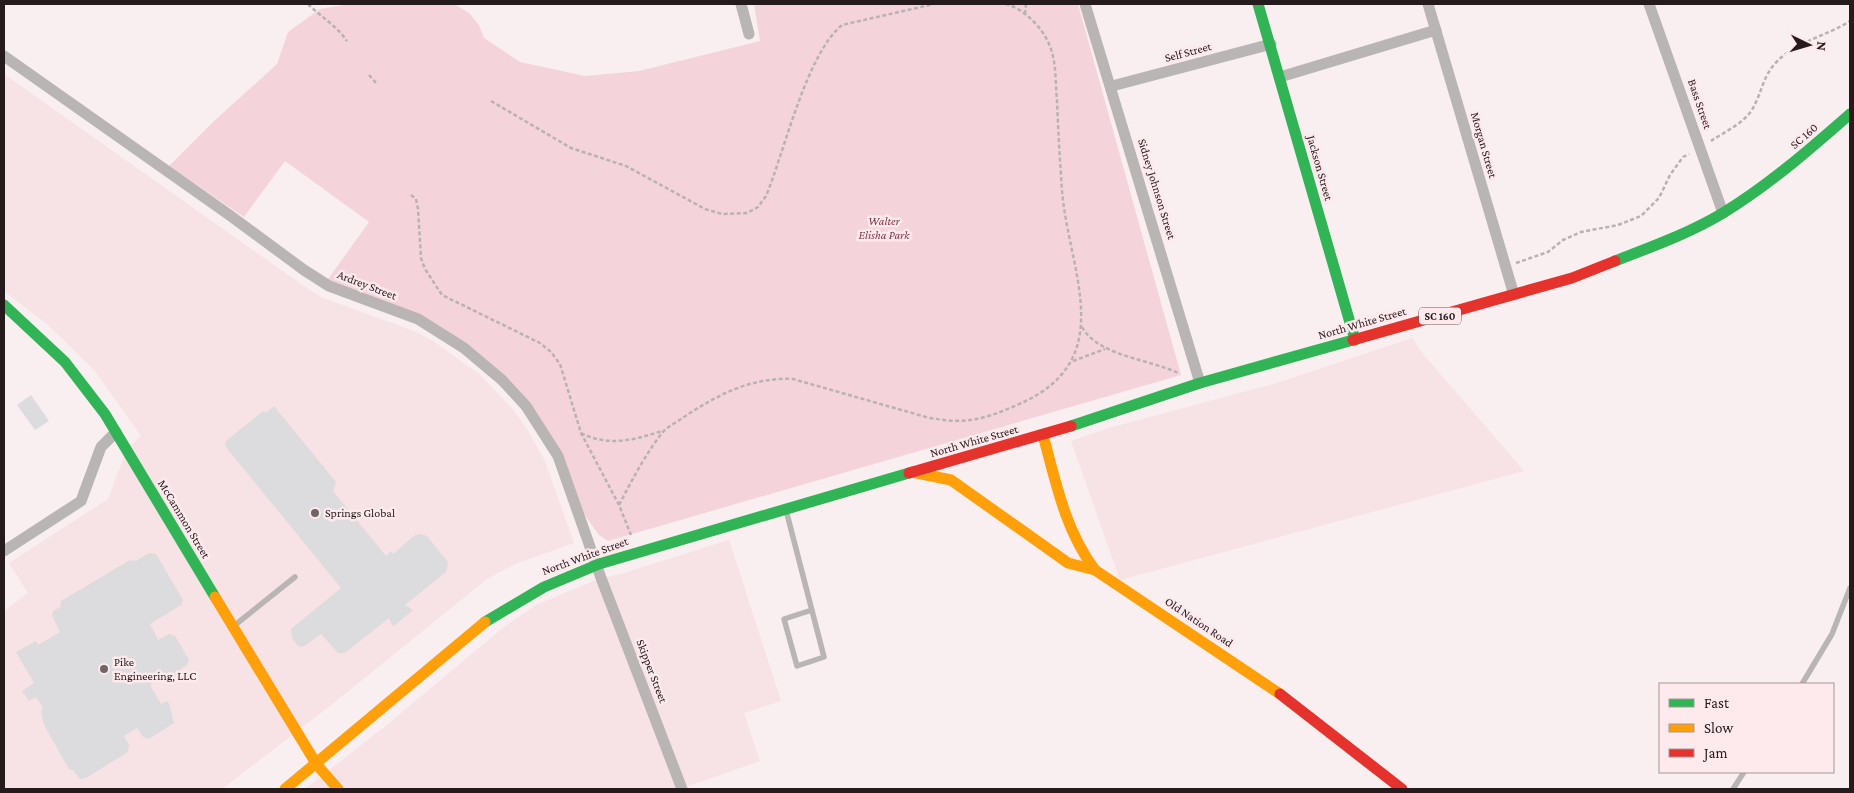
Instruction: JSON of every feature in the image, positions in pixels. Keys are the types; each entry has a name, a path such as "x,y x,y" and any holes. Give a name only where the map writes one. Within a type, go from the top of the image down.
{"main road":[{"name":"Jackson Street","path":"1258,4 1355,340"},
{"name":"SC 160","path":"1723,213 1798,160 1850,114"},
{"name":"North White Street","path":"285,789 317,765 400,692 492,617 525,595 596,564 1043,435 1200,383 1572,278 1647,250 1723,213"},
{"name":"McCammon Street","path":"4,305 65,362 116,432 317,765 338,789"},
{"name":"Old Nation Road","path":"1043,435 1072,533 1082,555 1095,570 1296,704 1402,789"},
{"path":"912,472 951,480 1068,563 1095,570"}],"street":[{"path":"741,4 749,34"},
{"name":"Sidney Johnson Street","path":"1086,4 1200,383"},
{"name":"Morgan Street","path":"1428,4 1514,294"},
{"name":"Bass Street","path":"1650,4 1723,213"},
{"path":"1280,77 1436,30"},
{"name":"Self Street","path":"1112,86 1270,44"},
{"name":"Ardrey Street","path":"4,56 304,270 330,286 418,319 442,333 487,366 526,406 558,456 596,564"},
{"path":"4,551 81,501 101,447 116,432"},
{"name":"Skipper Street","path":"596,564 682,789"}],"lane":[{"path":"785,508 812,610 824,657 797,666 784,619 812,610"},
{"path":"233,626 295,577"},
{"path":"1803,683 1832,634 1850,588"},
{"path":"1733,789 1743,773"}],"path":[{"path":"308,4 323,19 338,30 346,42"},
{"path":"491,101 571,148 626,166 706,209 722,214 747,213 758,207 766,196 816,60 835,31 842,25 934,4"},
{"path":"619,505 641,465 664,431 709,400 756,381 772,378 793,380 940,420 970,421 987,418 1047,390 1061,378 1073,361 1082,325 1080,294 1062,191 1055,66 1049,44 1038,28 1025,14 1006,4"},
{"path":"1025,14 1026,4"},
{"path":"1845,24 1850,25"},
{"path":"369,75 376,83"},
{"path":"411,195 416,199 420,221 422,258 425,269 442,295 528,336 551,352 560,364 580,433 619,505 632,537"},
{"path":"1082,325 1087,335 1105,349 1163,366 1182,375"},
{"path":"1073,361 1105,349"},
{"path":"580,433 601,442 615,442 664,431"}],"shaded area":[{"path":"4,74 308,289 323,298 414,331 433,341 479,374 512,408 527,429 544,459 574,543 515,564 487,579 335,702 222,789 4,789 4,611 28,593 9,563 108,499 127,449 141,436 95,371 48,325 4,291"},
{"path":"1412,338 1424,355 1524,471 1120,580 1071,441 1109,428 1277,383"},
{"path":"729,540 781,701 744,713 760,761 680,789 305,789 388,724 504,627 536,605 601,578 621,574"}],"green space":[{"name":"Walter Elisha Park","path":"350,4 456,5 469,13 479,25 484,38 520,62 585,76 639,71 760,41 754,4 1078,4 1181,375 608,541 599,535 581,510 543,425 440,329 326,282 369,222 285,161 244,217 169,166 212,123 277,64 288,32 320,9"}],"building":[{"path":"31,395 49,421 35,430 17,405"},
{"name":"Springs Global","path":"274,406 336,482 333,491 386,556 391,551 393,554 415,535 421,534 427,536 448,562 446,572 405,605 413,610 393,627 389,618 345,653 338,653 321,634 303,647 298,646 292,638 291,629 341,588 225,446 226,441 262,412 267,412"},
{"name":"Pike Engineering, LLC","path":"149,553 156,554 183,600 181,605 150,624 158,640 169,634 175,636 189,660 187,665 177,672 175,677 171,677 169,672 151,683 151,687 161,704 166,701 169,703 174,723 149,739 143,737 137,728 124,736 129,745 128,752 86,778 80,779 73,770 69,769 44,725 41,711 43,708 36,697 29,701 22,691 34,683 16,652 36,641 38,645 60,632 52,615 53,611 60,607 61,601 130,560 136,561"}],"traffic: fast":[{"path":"1258,4 1355,340"},
{"path":"1615,261 1684,233 1723,213 1773,179 1850,114"},
{"path":"4,305 65,362 105,414 215,597"},
{"path":"1071,426 1200,383 1353,340"},
{"path":"485,622 544,587 599,564 909,473"}],"traffic: slow":[{"path":"1043,435 1057,488 1069,522 1076,539 1095,570 1280,694"},
{"path":"912,472 951,480 1068,563 1095,570"},
{"path":"215,597 317,765 338,789"},
{"path":"285,789 485,622"}],"traffic: jam":[{"path":"1353,340 1572,278 1615,261"},
{"path":"909,473 1071,426"},
{"path":"1280,694 1402,789"}],"place":[{"name":"Springs Global","path":"315,513"},
{"name":"Pike Engineering, LLC","path":"104,669"}]}
